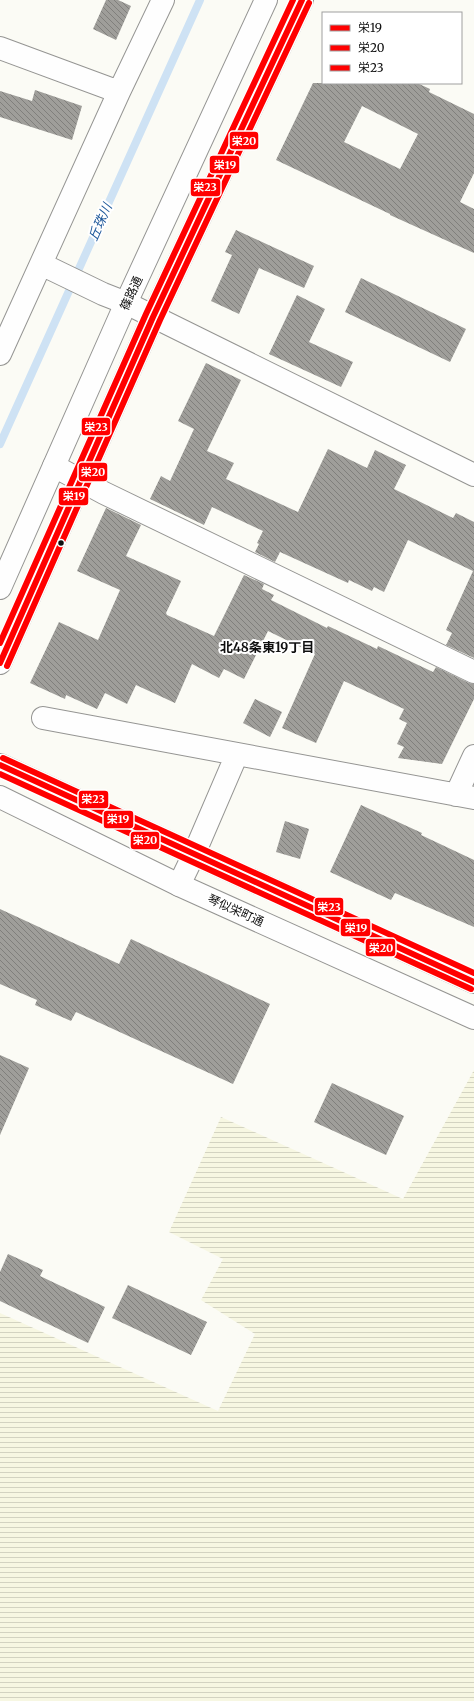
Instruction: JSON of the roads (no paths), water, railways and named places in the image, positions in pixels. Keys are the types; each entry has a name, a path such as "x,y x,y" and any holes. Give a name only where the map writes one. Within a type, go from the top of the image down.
{"street":[{"path":"0,354 48,268 119,92 163,0"},
{"name":"篠路通","path":"0,588 126,303 266,0"},
{"path":"0,663 153,317 302,0"},
{"path":"0,48 119,92"},
{"path":"48,268 126,303 474,475"},
{"path":"54,466 81,481 474,672"},
{"path":"43,718 465,796 474,756"},
{"path":"179,884 194,854 237,754"},
{"path":"0,765 474,982"},
{"name":"琴似栄町通","path":"0,797 179,884 474,1018"}],"waterway":[{"name":"丘珠川","path":"0,444 200,0"}],"district":[{"name":"北48条東19丁目","path":"267,647"}]}
